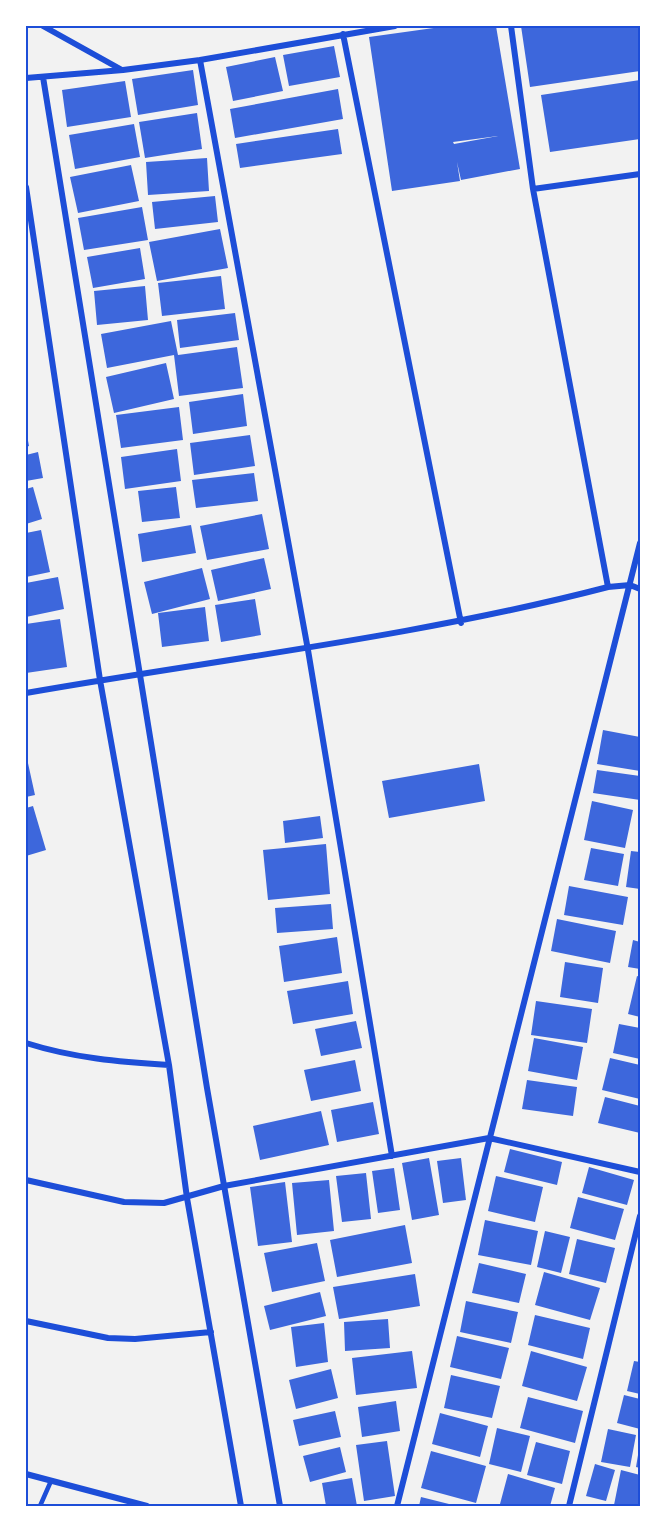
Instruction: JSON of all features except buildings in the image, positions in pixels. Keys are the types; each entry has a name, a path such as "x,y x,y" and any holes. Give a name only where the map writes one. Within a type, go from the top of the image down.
{"street":[{"path":"43,26 123,70"},
{"path":"26,78 123,70 200,60 395,26"},
{"path":"510,26 533,189 608,587"},
{"path":"343,34 461,623"},
{"path":"200,60 308,650 392,1156"},
{"path":"43,77 140,674 280,1506"},
{"path":"533,189 640,174"},
{"path":"26,187 100,680 170,1065 187,1198 241,1506"},
{"path":"397,1506 640,543"},
{"path":"26,693 308,650 461,623 608,587 630,585 640,589"},
{"path":"26,1043 87,1058 170,1065"},
{"path":"26,1180 124,1202 164,1203 225,1186 489,1138 640,1172"},
{"path":"569,1506 640,1216"},
{"path":"26,1321 108,1338 135,1339 211,1332"},
{"path":"26,1474 147,1506"}],"lane":[{"path":"39,1506 51,1481"}]}
